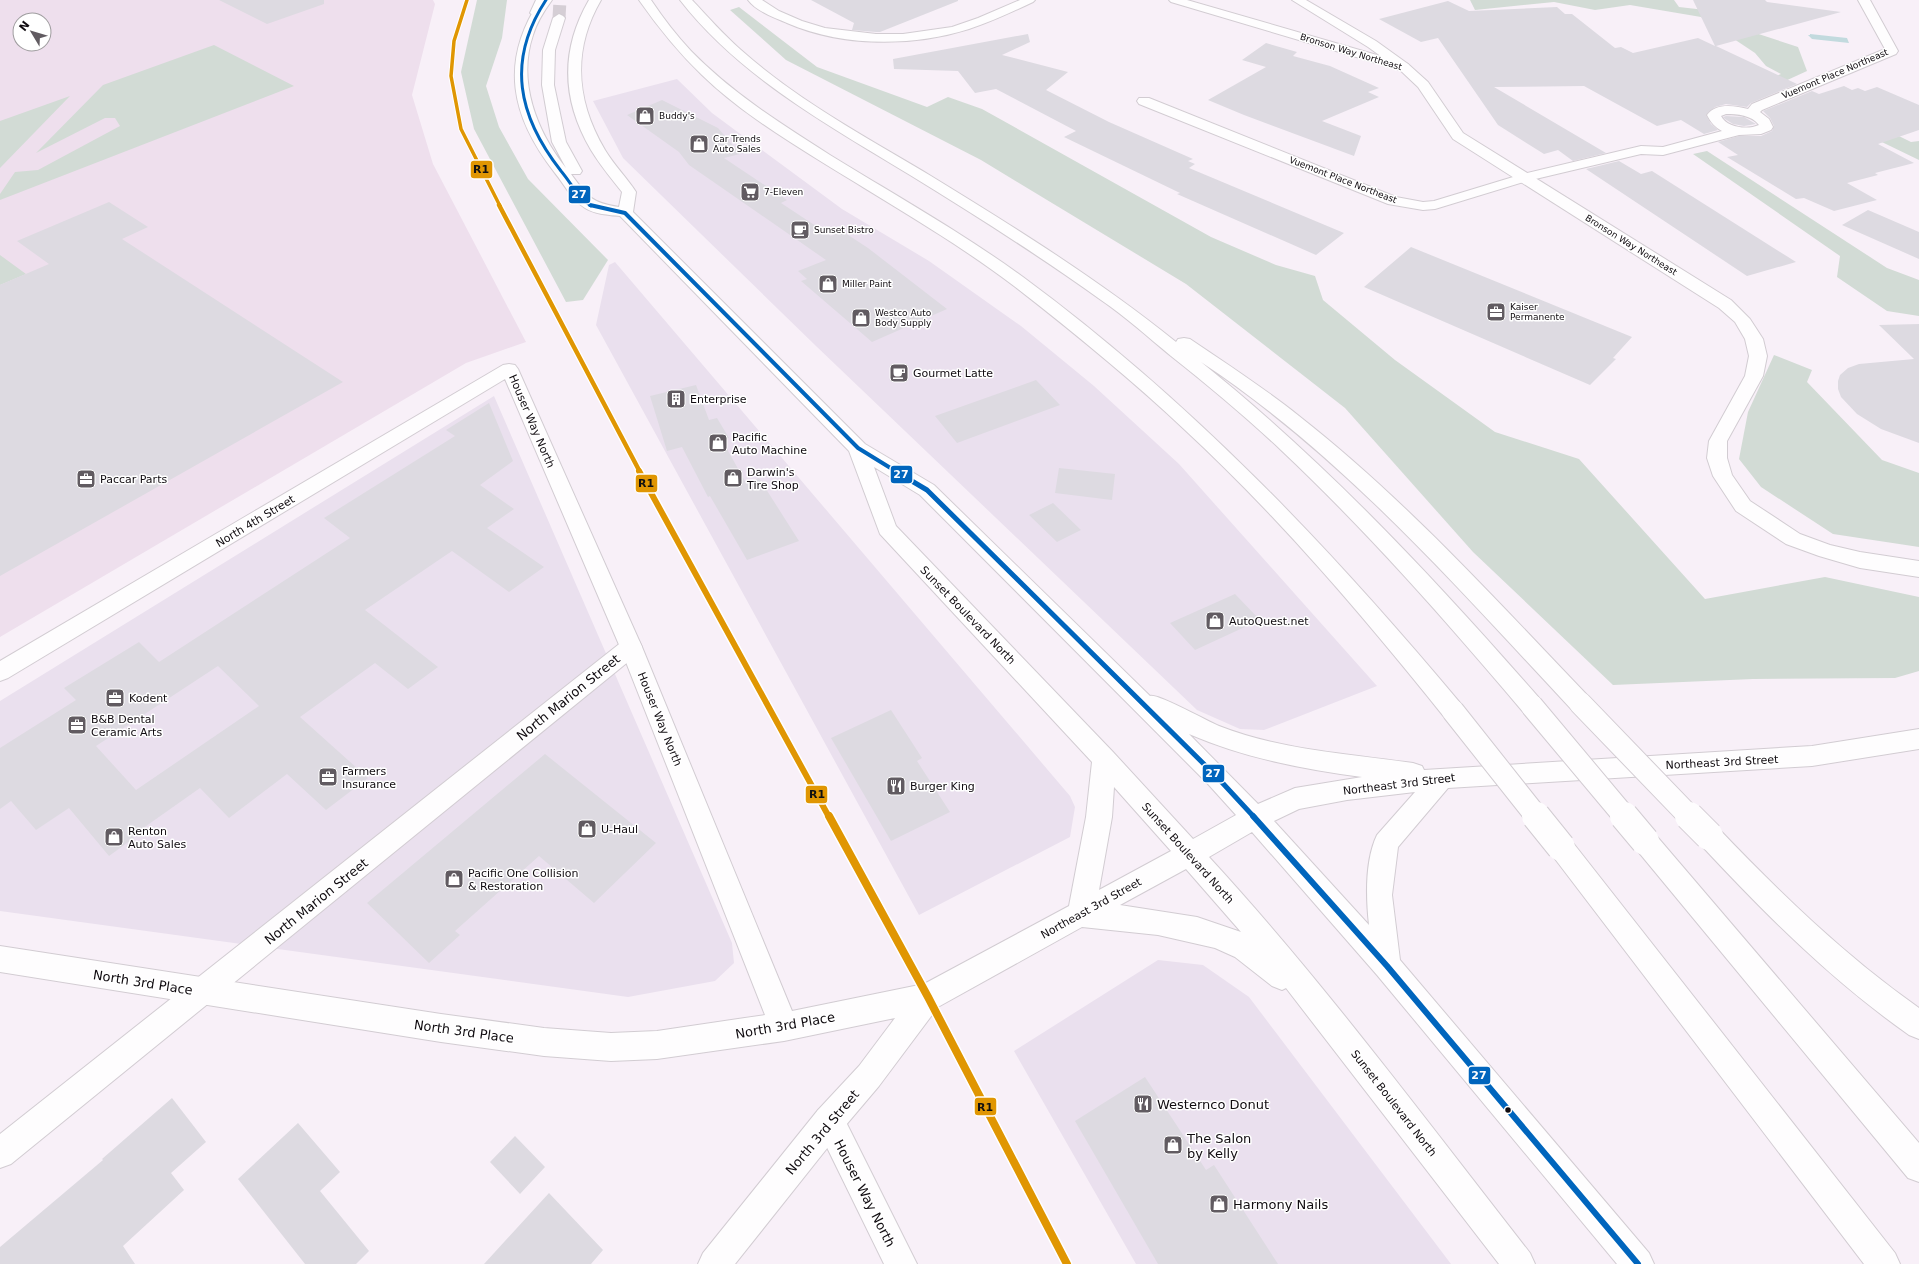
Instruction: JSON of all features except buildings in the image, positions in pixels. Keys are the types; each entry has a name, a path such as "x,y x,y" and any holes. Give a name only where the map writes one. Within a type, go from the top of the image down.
{"main road":[{"path":"542,0 523,45 520,70 526,110 544,149 590,205 625,214 629,192 597,149 583,121 573,76 574,53 581,25 588,10 595,0"},
{"path":"536,13 546,0"},
{"path":"645,0 658,20 687,55 744,105 773,126 905,207 1016,280 1099,344 1146,384 1240,471 1288,519 1393,636 1561,847 1884,1264"},
{"path":"686,0 714,32 738,56 790,96 991,218 1111,299 1217,363 1336,454 1439,555 1709,836 1756,887 1823,951 1858,981 1919,1025"},
{"path":"754,0 769,12 790,21 813,28 870,37 904,37 954,30 1029,0"},
{"name":"Bronson Way Northeast","path":"1175,0 1404,67 1424,85 1443,116 1458,136 1725,304 1742,319 1754,339 1758,356 1754,376 1718,441 1717,458 1723,476 1743,506 1793,539 1826,551 1860,560 1919,569"},
{"path":"1298,0 1372,44 1404,67"},
{"name":"Vuemont Place Northeast","path":"1751,114 1757,107 1892,51 1864,0"},
{"path":"559,18 550,44 547,67 550,97 559,142 573,166 590,205"},
{"name":"Vuemont Place Northeast","path":"1144,101 1392,201 1423,206 1435,204 1523,178 1641,150 1663,150 1738,131"},
{"path":"1736,110 1751,114 1763,120 1766,127 1757,132 1738,131 1712,124 1714,115 1718,112 1736,110"},
{"path":"556,122 582,152 629,192"},
{"name":"Vuemont Place Northeast","path":"1641,150 1649,140 1656,138"},
{"name":"Sunset Boulevard North","path":"625,214 858,448 927,490 1255,818 1387,966 1638,1264"},
{"path":"1111,299 1236,399 1303,460 1420,580 1532,706 1919,1167"},
{"name":"Houser Way North","path":"510,369 631,647 784,1027"},
{"name":"North 4th Street","path":"0,672 510,369"},
{"name":"Sunset Boulevard North","path":"858,448 886,530 1104,759 1190,854 1316,1002 1519,1264"},
{"name":"North Marion Street","path":"0,1153 203,992 631,647"},
{"path":"1122,684 1149,702 1179,719 1216,735 1246,745 1296,756 1442,778"},
{"name":"Northeast 3rd Street","path":"928,997 1255,818 1295,800 1347,789 1442,778 1812,756 1919,739"},
{"path":"1104,759 1100,817 1081,914 1170,926 1207,933 1232,941 1260,959 1316,1002"},
{"path":"1387,966 1379,895 1386,843 1442,778"},
{"name":"North 3rd Place","path":"0,959 203,992 441,1028 577,1046 611,1047 656,1045 784,1027 928,997"},
{"name":"North 3rd Street","path":"714,1264 829,1121 869,1076 928,997"},
{"name":"Houser Way North","path":"829,1121 901,1264"}],"shaded area":[{"path":"0,0 433,0 435,4 412,95 433,164 526,342 466,363 0,637"},
{"path":"477,0 507,0 502,38 486,86 499,127 528,179 608,260 583,300 566,302 474,129 461,72"},
{"path":"1470,0 1674,0 1679,7 1723,12 1734,26 1798,47 1807,71 1783,82 1772,78 1781,74 1766,66 1755,53 1701,17 1630,5 1595,10 1554,2 1475,10"},
{"path":"739,7 817,67 927,107 948,97 982,109 1211,237 1276,265 1315,276 1323,300 1395,360 1495,432 1579,459 1705,599 1825,577 1919,597 1919,671 1895,678 1753,679 1613,685 1473,552 1345,408 1186,284 981,160 786,60 730,10"},
{"path":"214,45 294,86 0,200 0,194 15,172 38,170 120,126 115,118 105,118 36,153 103,85"},
{"path":"677,79 712,113 842,209 929,261 1021,326 1094,386 1179,464 1377,686 1264,730 1240,729 1197,710 816,346 623,158 593,101"},
{"path":"70,96 0,168 0,121"},
{"path":"1818,96 1911,142 1919,141 1919,160 1795,100"},
{"path":"1707,151 1887,268 1919,280 1919,316 1887,311 1837,277 1840,256 1693,154"},
{"path":"0,255 26,274 0,285"},
{"path":"615,262 1070,796 1075,807 1070,837 919,915 596,325 609,265"},
{"path":"1774,355 1812,370 1807,382 1882,460 1919,473 1919,547 1833,534 1761,487 1739,459 1748,412"},
{"path":"494,396 732,943 734,963 715,981 628,997 0,911 0,701"},
{"path":"1158,960 1203,965 1249,997 1451,1264 1136,1264 1014,1051"}],"water":[{"path":"1808,35 1847,38 1849,43 1812,39"}],"tunnel":[{"path":"559,18 560,0"}],"transit line":[{"name":"R1","path":"467,0 454,41 451,76 461,129 533,271 636,465 928,997 1067,1264"},
{"name":"27","path":"546,0 534,18 522,54 521,73 523,92 527,111 546,151 579,194 590,205 602,209 625,213 858,448 927,490 1217,777 1300,867 1387,966 1638,1264"}],"place":[{"name":"Buddy's","path":"645,116"},
{"name":"Car Trends Auto Sales","path":"699,144"},
{"name":"7-Eleven","path":"750,192"},
{"name":"Sunset Bistro","path":"800,230"},
{"name":"Miller Paint","path":"828,284"},
{"name":"Kaiser Permanente","path":"1496,312"},
{"name":"Westco Auto Body Supply","path":"861,318"},
{"name":"Gourmet Latte","path":"899,373"},
{"name":"Enterprise","path":"676,399"},
{"name":"Pacific Auto Machine","path":"718,443"},
{"name":"Darwin's Tire Shop","path":"733,478"},
{"name":"Paccar Parts","path":"86,479"},
{"name":"AutoQuest.net","path":"1215,621"},
{"name":"Kodent","path":"115,698"},
{"name":"B&B Dental Ceramic Arts","path":"77,725"},
{"name":"Farmers Insurance","path":"328,777"},
{"name":"Burger King","path":"896,786"},
{"name":"U-Haul","path":"587,829"},
{"name":"Renton Auto Sales","path":"114,837"},
{"name":"Pacific One Collision & Restoration","path":"454,879"},
{"name":"Westernco Donut","path":"1143,1104"},
{"name":"The Salon by Kelly","path":"1173,1145"},
{"name":"Harmony Nails","path":"1219,1204"}]}
